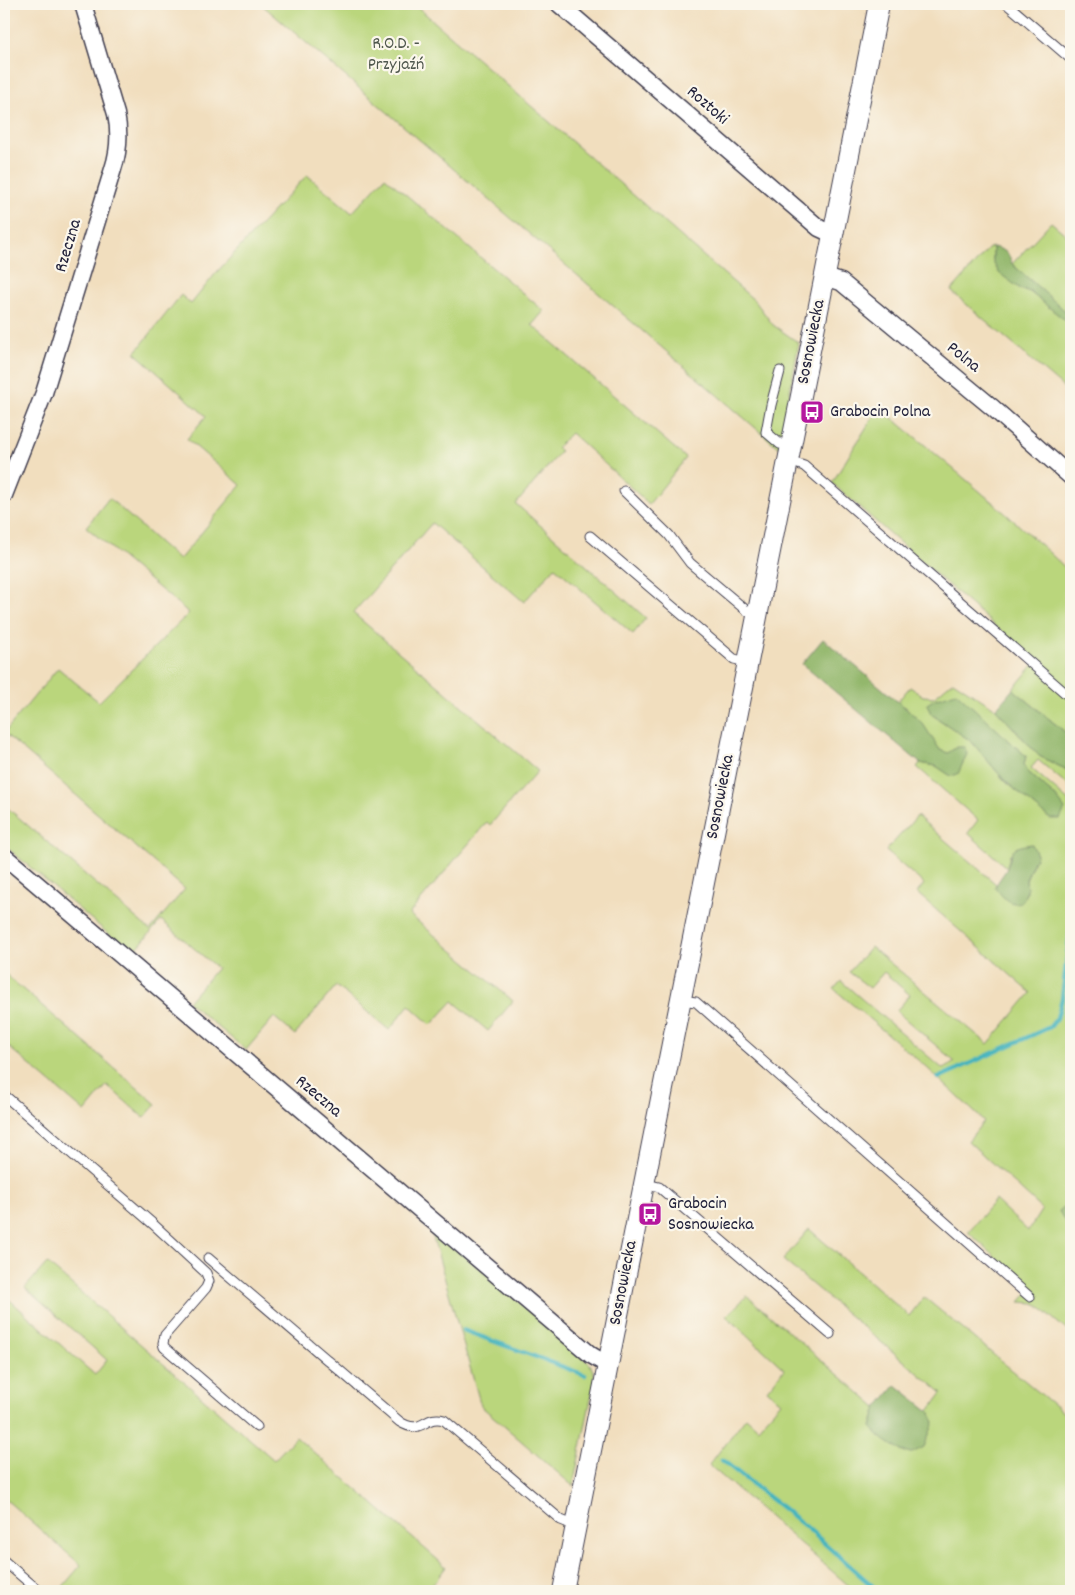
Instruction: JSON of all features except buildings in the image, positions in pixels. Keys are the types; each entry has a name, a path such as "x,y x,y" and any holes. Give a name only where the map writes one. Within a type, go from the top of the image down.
{"street":[{"name":"Rzeczna","path":"4,495 44,393 118,151 119,133 116,114 83,4"},
{"name":"Roztoki","path":"558,4 820,228 832,234"},
{"name":"Sosnowiecka","path":"563,1591 879,4"},
{"name":"Polna","path":"825,277 841,282 993,408 1071,477"},
{"name":"Rzeczna","path":"4,856 584,1348 596,1358 609,1363"}],"lane":[{"path":"1007,4 1071,59"},
{"path":"780,372 766,432 1071,698"},
{"path":"624,491 669,536 690,563 746,611 757,613"},
{"path":"590,536 734,659 748,662"},
{"path":"680,1000 696,1002 1030,1297"},
{"path":"4,1095 153,1224 206,1273 209,1281 206,1288 165,1335 164,1347 257,1427"},
{"path":"643,1183 660,1187 830,1334"},
{"path":"208,1258 400,1422 415,1428 433,1419 444,1420 561,1520 576,1526"},
{"path":"4,1562 39,1591"}],"green space":[{"name":"R.O.D. - Przyjaźń","path":"261,4 414,4 755,301 773,325 799,343 779,448"},
{"path":"307,175 352,213 385,177 544,311 532,325 686,458 649,504 571,433 557,447 561,451 516,504 646,618 633,634 555,567 524,602 432,523 353,613 538,771 490,825 487,822 409,914 513,1001 488,1031 453,1001 431,1025 409,1005 389,1030 335,985 295,1035 274,1017 246,1050 188,1002 217,968 161,920 132,954 4,845 4,805 150,930 185,889 4,733 58,668 99,702 189,613 86,527 109,498 179,560 241,485 187,439 206,416 135,353 181,295 191,304 216,273"},
{"path":"1051,222 1071,239 1071,316 1012,264"},
{"path":"993,247 993,262 1019,288 1030,292 1071,325 1071,394 951,291 989,248"},
{"path":"993,247 1006,252 1012,264 1071,316 1071,325 1030,292 1019,288 999,273 993,262"},
{"path":"879,407 1001,509 1071,573 1071,737 1013,689 1036,662 832,483"},
{"path":"823,639 915,716 923,724 940,750 948,753 957,747 965,747 967,754 958,774 951,776 936,766 920,763 802,664"},
{"path":"953,681 996,709 1039,756 1071,772 1071,788 1038,760 1031,768 1071,803 1071,1205 1066,1205 1065,1222 1071,1229 1071,1334 1035,1303 1020,1302 1031,1289 968,1232 995,1200 1028,1231 1042,1209 968,1141 984,1121 925,1066 834,989 841,981 943,1069 955,1062 896,1011 910,995 884,972 870,988 849,972 871,947 988,1044 1031,993 917,893 924,884 886,851 917,816 996,884 995,887 1022,902 1027,891 1026,879 1037,855 1010,854 1007,868 968,833 978,820 917,767 920,763 936,766 951,776 957,747 948,753 940,750 907,708 897,702 910,687 923,696 934,697","holes":["956,693 1026,756 1024,765 1028,772 1056,797 1050,819 1005,781 971,741 931,714 935,699"]},
{"path":"1013,689 1071,737 1071,772 1039,756 996,709"},
{"path":"956,692 1026,756 1024,765 1028,772 1056,797 1065,809 1060,819 1050,819 1005,781 971,741 931,714 927,704 935,699"},
{"path":"1032,844 1037,855 1026,879 1027,891 1022,902 1009,902 995,887 1009,864 1012,851 1018,847"},
{"path":"4,973 156,1104 144,1118 107,1085 85,1112 4,1043"},
{"path":"1066,1205 1071,1205 1071,1229 1059,1211"},
{"path":"429,1223 590,1364 595,1376 594,1384 573,1486 481,1406"},
{"path":"809,1229 909,1316 924,1297 1071,1419 1071,1591 855,1591 709,1465 746,1417 758,1428 781,1402 767,1390 784,1369 726,1316 747,1296 877,1408 871,1427 934,1422 929,1411 942,1393 783,1260"},
{"path":"47,1263 274,1460 296,1437 446,1567 428,1591 59,1591 81,1565 4,1498 4,1295 95,1375 107,1360 25,1288"},
{"path":"896,1385 929,1411 934,1422 924,1447 910,1454 889,1443 871,1427 877,1408"}],"waterway":[{"path":"938,1078 1050,1027 1057,1018 1062,999 1071,924"},
{"path":"463,1330 585,1375"},
{"path":"722,1460 805,1526 878,1591"}],"place":[{"name":"Grabocin Polna","path":"812,412"},
{"name":"Grabocin Sosnowiecka","path":"650,1214"}]}
